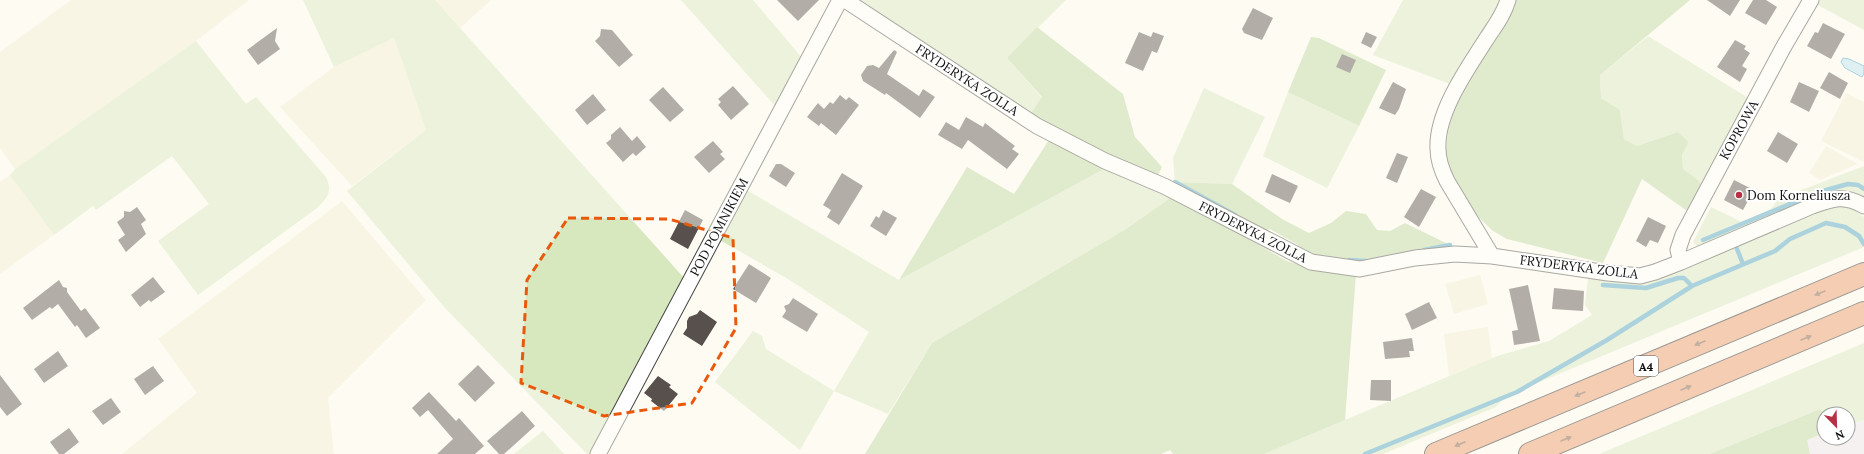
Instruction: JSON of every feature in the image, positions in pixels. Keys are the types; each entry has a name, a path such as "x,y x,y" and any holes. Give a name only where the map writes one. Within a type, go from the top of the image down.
{"highway":[{"name":"A4","path":"1436,454 1860,276"},
{"path":"1530,454 1860,315"}],"street":[{"name":"POD POMNIKIEM","path":"598,454 840,0"},
{"name":"FRYDERYKA ZOLLA","path":"845,0 1037,126 1105,161 1164,186 1312,262 1360,269 1433,255 1454,254 1492,256 1632,276 1648,274 1681,262 1812,206 1832,199 1847,199 1864,206"},
{"path":"1492,256 1447,182 1441,169 1437,148 1440,126 1452,97 1469,66 1500,18 1508,0"},
{"name":"KOPROWA","path":"1681,262 1678,250 1682,235 1783,48 1811,0"}],"highlighted area":[{"path":"568,218 669,219 733,238 736,328 692,403 604,416 521,383 527,280"}],"shaded area":[{"path":"71,0 249,0 196,41 15,169 0,148 0,52"},
{"path":"435,0 491,0 460,28"},
{"path":"394,38 426,130 352,186 280,107 334,67"},
{"path":"1846,93 1864,102 1864,162 1821,141"},
{"path":"1826,146 1858,164 1820,180 1809,173"},
{"path":"10,175 54,235 0,274 0,182"},
{"path":"342,201 426,300 328,398 334,454 122,454 197,393 158,339"},
{"path":"1480,275 1488,304 1454,314 1445,284"},
{"path":"1488,327 1492,358 1449,376 1444,334"},
{"path":"1864,420 1864,454 1810,454 1807,440 1816,436 1816,446 1856,446 1856,422"}],"green space":[{"path":"303,0 435,0 685,279 592,454 587,454 445,308 347,191 426,130 394,38 334,67"},
{"path":"681,0 753,0 803,59 775,106"},
{"path":"861,0 1066,0 1007,58 1042,98 1031,113 973,77"},
{"path":"1403,0 1501,0 1450,84 1373,55"},
{"path":"1514,0 1690,0 1600,75 1601,98 1620,110 1624,139 1637,146 1678,132 1689,142 1682,155 1683,169 1697,179 1704,187 1690,213 1642,179 1603,263 1507,239 1493,231 1468,207 1459,194 1445,159 1448,131 1458,94"},
{"path":"1818,0 1864,0 1864,30 1816,4"},
{"path":"1037,27 1123,94 1135,137 1162,167 1157,177 1119,161 899,280 967,167 1014,194 1056,129 1031,113 1042,97 1007,58"},
{"path":"1648,36 1750,99 1704,187 1697,179 1683,169 1682,155 1689,142 1678,132 1637,146 1624,139 1620,110 1601,98 1600,75"},
{"path":"1311,37 1319,38 1386,70 1359,126 1288,92"},
{"path":"196,41 246,104 256,97 326,177 329,187 326,198 317,208 198,295 158,241 209,204 172,156 96,210 93,206 54,235 10,175 15,169"},
{"path":"1204,88 1265,117 1232,184 1175,182 1173,158"},
{"path":"1288,92 1359,126 1327,188 1263,156"},
{"path":"1864,166 1864,196 1846,191 1836,191 1699,248 1693,242 1711,207 1742,222 1771,209 1778,199"},
{"path":"1108,167 1173,196 1126,229 932,343 888,414 834,391 869,332 788,279 718,239 745,189 899,280"},
{"path":"1175,182 1232,184 1282,219 1309,233 1331,223 1346,211 1366,214 1377,230 1390,231 1405,223 1450,245 1368,262 1314,258 1301,251 1298,245 1270,229 1265,231"},
{"path":"1173,196 1287,261 1316,270 1356,274 1345,420 1264,454 1173,454 1170,450 1161,454 865,454 932,343 1126,229"},
{"path":"1840,206 1852,209 1864,217 1864,247 1506,396 1496,407 1383,454 1264,454 1497,356 1549,341 1592,315 1585,305 1588,278 1646,283 1699,263 1816,211"},
{"path":"753,331 762,336 766,349 834,391 800,450 715,382"},
{"path":"1864,343 1864,420 1856,422 1856,406 1816,406 1816,411 1710,454 1599,454"},
{"path":"1816,411 1816,436 1807,440 1810,454 1710,454"},
{"path":"543,431 564,454 514,454"}],"water":[{"path":"1843,58 1849,59 1864,66 1864,74 1862,77 1845,68 1841,62"}],"building":[{"path":"777,0 819,0 798,21"},
{"path":"1707,0 1740,0 1730,16"},
{"path":"1753,0 1766,0 1777,7 1766,25 1745,13"},
{"path":"1253,8 1273,18 1262,40 1244,33 1242,29"},
{"path":"1823,23 1845,34 1831,59 1807,46 1815,32 1818,33"},
{"path":"277,28 275,41 280,49 258,65 247,50"},
{"path":"601,29 612,30 633,55 619,67 595,41 600,36"},
{"path":"1139,32 1151,37 1153,32 1164,36 1157,53 1152,51 1143,71 1125,63"},
{"path":"1366,32 1377,37 1371,48 1361,43"},
{"path":"1735,40 1746,46 1744,49 1750,53 1742,66 1747,69 1740,82 1717,67"},
{"path":"894,50 897,52 887,74 919,96 923,89 935,97 920,118 886,93 885,95 863,81 861,75 867,66 873,65 879,68"},
{"path":"1342,54 1356,60 1350,73 1336,67"},
{"path":"1829,72 1848,83 1840,99 1820,88"},
{"path":"1393,82 1406,89 1399,109 1395,115 1379,108"},
{"path":"1799,82 1819,91 1809,112 1790,102"},
{"path":"733,86 749,104 731,120 718,105 721,102 718,99"},
{"path":"663,87 684,110 670,122 649,100"},
{"path":"593,94 606,110 587,125 575,110"},
{"path":"840,95 846,100 849,97 859,105 836,135 821,123 819,126 807,117 818,103 824,109 830,102 833,104"},
{"path":"966,117 983,127 985,123 1015,146 1012,149 1019,154 1007,169 968,140 962,149 938,135 946,122 959,130"},
{"path":"620,127 632,141 637,136 646,147 636,156 633,153 623,162 606,143 611,139 611,135"},
{"path":"1778,132 1798,144 1787,163 1767,151"},
{"path":"713,141 723,152 720,154 725,159 709,173 694,157"},
{"path":"1397,153 1408,157 1397,183 1386,178"},
{"path":"776,164 781,164 795,173 786,187 769,176"},
{"path":"842,173 863,186 839,225 827,217 831,210 823,205"},
{"path":"1272,174 1298,186 1290,203 1265,192"},
{"name":"Dom Korneliusza","path":"1734,180 1754,190 1743,210 1724,200"},
{"path":"1421,189 1436,197 1419,227 1404,217"},
{"path":"137,207 146,220 141,224 146,234 126,252 118,240 125,235 117,222 124,217 124,211 130,212"},
{"path":"685,210 703,220 688,249 670,239"},
{"path":"883,210 897,218 886,236 870,226 876,216 879,218"},
{"path":"1648,217 1666,226 1658,243 1650,240 1646,247 1636,241"},
{"path":"749,264 771,278 756,303 733,289"},
{"path":"153,277 165,292 151,302 149,300 140,307 131,295"},
{"path":"59,280 63,287 67,288 67,292 81,311 85,308 100,328 86,338 77,325 75,327 58,304 52,309 50,307 32,320 23,308"},
{"path":"1528,285 1540,341 1514,345 1512,331 1518,330 1509,289"},
{"path":"1554,288 1584,291 1583,311 1552,309"},
{"path":"793,298 818,314 807,332 782,317 786,311 784,306 789,304"},
{"path":"1429,302 1437,318 1412,330 1405,314"},
{"path":"700,310 717,322 702,346 683,334 687,328 687,321 689,317 697,314"},
{"path":"1412,338 1414,351 1409,351 1410,357 1385,359 1383,342"},
{"path":"58,351 68,366 44,383 34,369"},
{"path":"478,365 495,383 475,402 458,384"},
{"path":"153,366 164,381 145,395 134,379"},
{"path":"0,375 22,404 7,416 0,407"},
{"path":"658,376 671,385 669,387 678,394 664,411 651,401 652,399 644,393"},
{"path":"1371,380 1391,380 1391,401 1370,400"},
{"path":"429,392 456,421 459,418 484,446 475,454 437,454 453,439 428,410 420,417 412,408"},
{"path":"111,398 121,412 103,425 92,411"},
{"path":"522,411 535,426 504,454 499,454 487,441"},
{"path":"69,428 79,442 64,454 59,454 50,442"}],"waterway":[{"path":"1175,182 1235,215"},
{"path":"1703,240 1819,192 1848,184 1858,185 1864,189"},
{"path":"1365,454 1517,392 1607,340 1692,286 1775,251 1790,239 1826,223 1845,227 1859,236 1864,244"},
{"path":"1424,250 1450,245"},
{"path":"1737,249 1743,264"},
{"path":"1349,260 1366,261"},
{"path":"1603,285 1646,288 1678,278 1684,278 1692,286"}],"place":[{"name":"Dom Korneliusza","path":"1739,195"}]}
